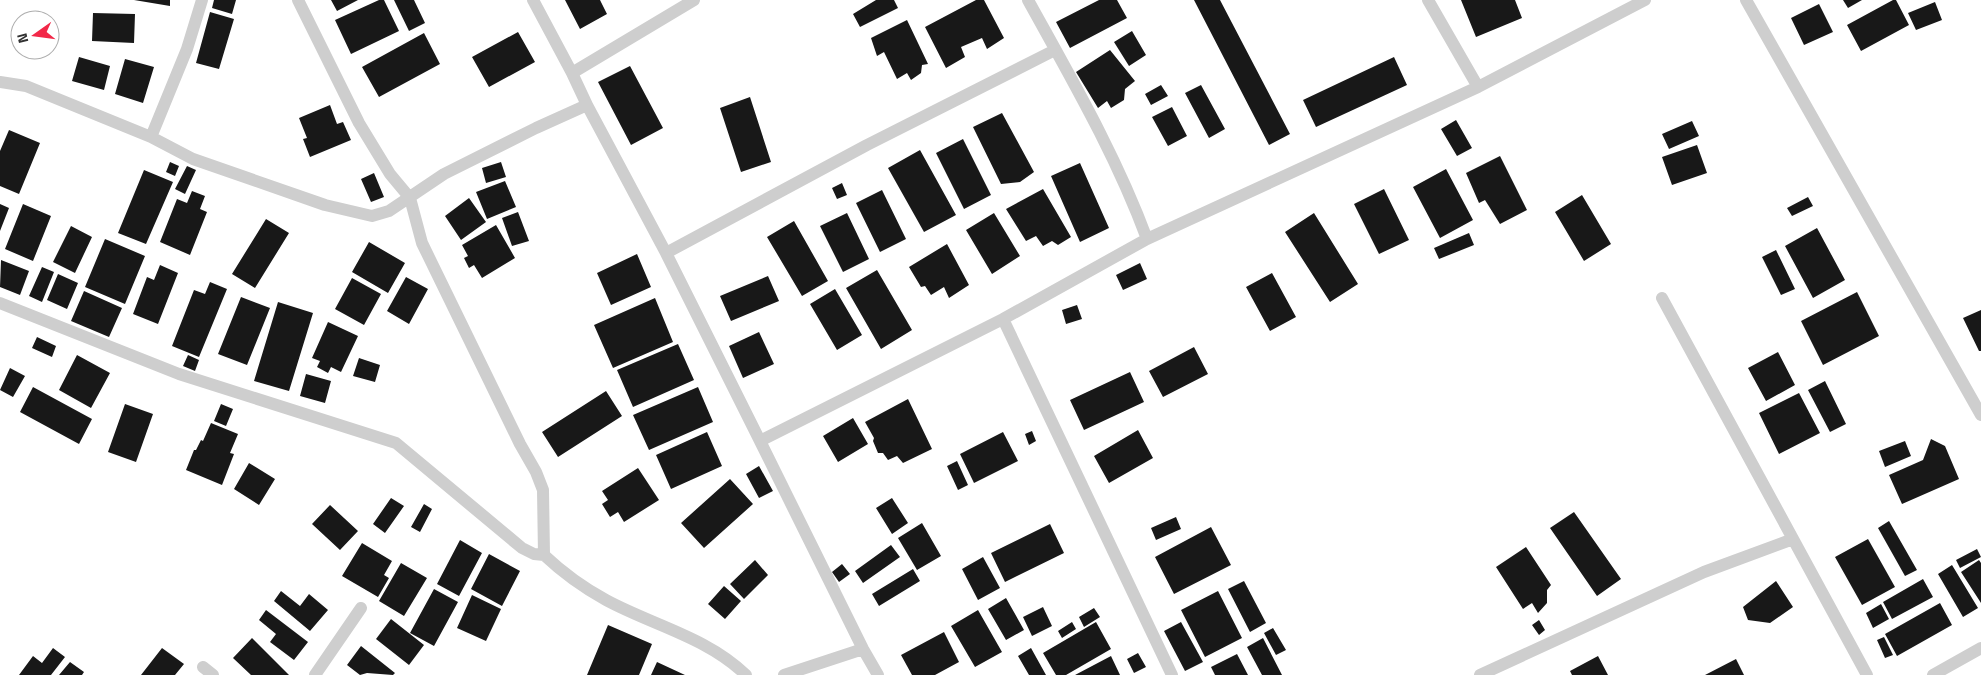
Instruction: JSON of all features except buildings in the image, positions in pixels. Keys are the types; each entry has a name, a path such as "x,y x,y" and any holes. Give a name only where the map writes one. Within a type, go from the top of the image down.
{"street":[{"path":"151,137 187,49 202,0"},
{"path":"298,0 359,123 390,174 410,198 422,243 520,444 536,472 543,490 542,536 544,555"},
{"path":"533,0 666,253 863,649 878,675"},
{"path":"572,73 694,0"},
{"path":"1028,0 1056,50 1132,200 1146,239"},
{"path":"1428,0 1478,87"},
{"path":"760,442 1003,319 1146,239 1478,87 1645,0"},
{"path":"1746,0 1977,399 1981,415"},
{"path":"666,253 867,145 1056,50"},
{"path":"0,82 26,86 151,137 194,159 325,205 372,216 389,211 444,174 587,105"},
{"path":"1662,298 1867,675"},
{"path":"0,303 178,374 396,443 522,548 534,554 544,555 557,567 606,600 707,646 746,675"},
{"path":"1003,319 1172,675"},
{"path":"1480,675 1704,572 1793,538"},
{"path":"315,675 361,608"},
{"path":"1933,675 1981,648"},
{"path":"784,675 863,649"},
{"path":"203,667 213,675"}]}
